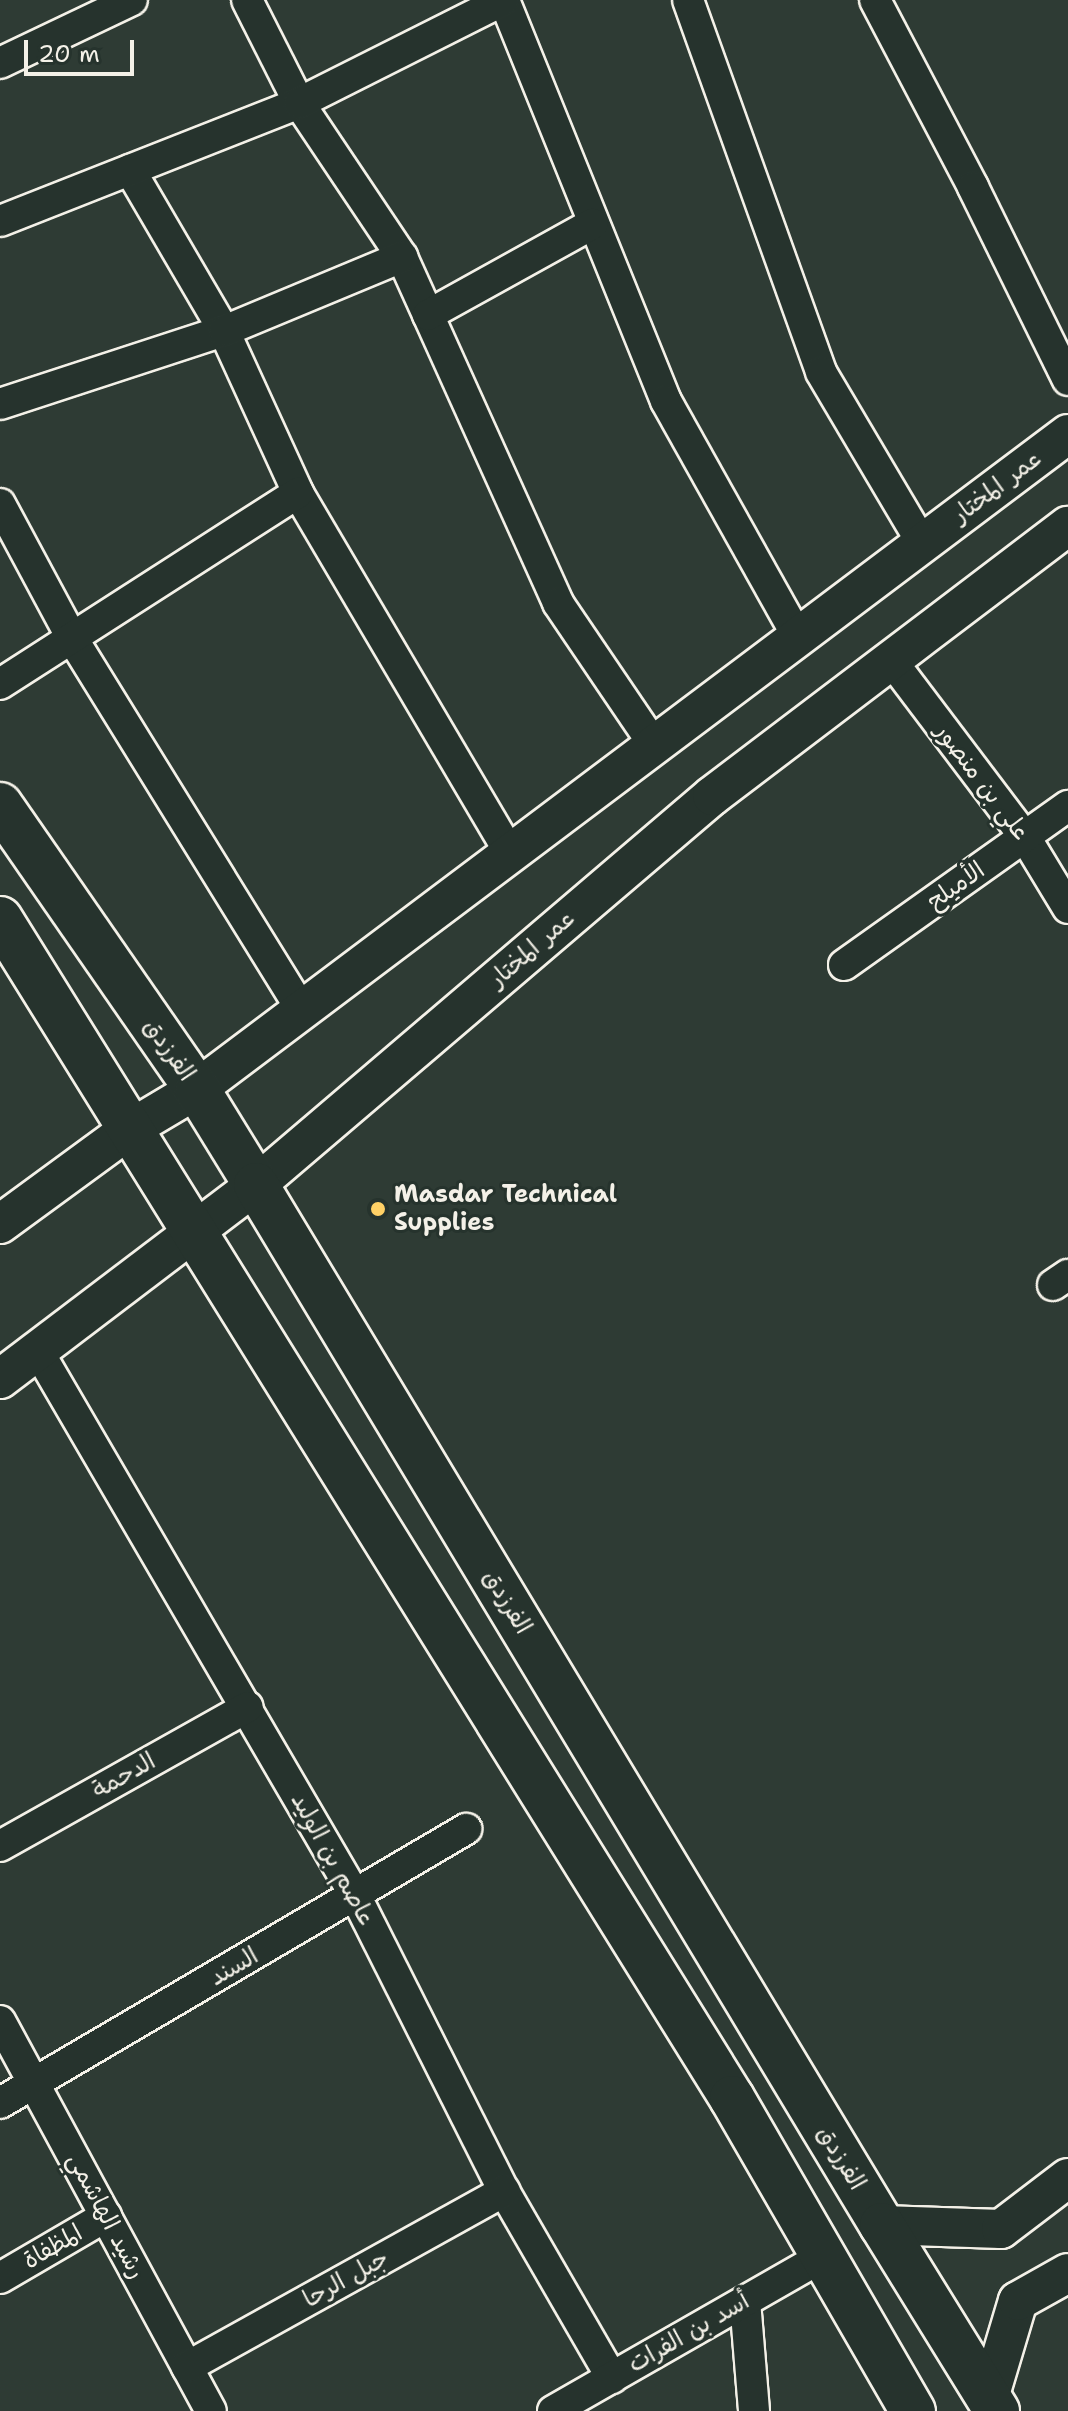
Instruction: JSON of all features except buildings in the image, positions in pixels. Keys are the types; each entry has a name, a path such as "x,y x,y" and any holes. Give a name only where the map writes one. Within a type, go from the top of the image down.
{"main road":[{"name":"الفرزدق","path":"0,805 197,1089 993,2405"},
{"path":"0,919 192,1233 732,2098 913,2411"}],"street":[{"path":"0,63 132,0"},
{"path":"247,0 299,103 402,257 558,603 654,745"},
{"path":"0,221 299,103 504,0 666,401 798,637"},
{"path":"688,0 821,372 922,543"},
{"path":"881,2 1068,380"},
{"path":"130,170 224,331 298,493 510,853"},
{"path":"428,315 592,224"},
{"path":"0,404 224,331 402,257"},
{"name":"عمر المختار","path":"0,1224 130,1129 197,1089 1068,434"},
{"path":"0,684 298,493"},
{"path":"0,504 72,638 302,1010"},
{"name":"عمر المختار","path":"0,1379 256,1185 712,796 1068,526"},
{"name":"علي بن منصور","path":"891,660 1025,837 1068,908"},
{"name":"الأميلح","path":"844,965 1068,806"},
{"name":"عاصم بن الوليد","path":"38,1351 356,1897 504,2191 612,2378"},
{"name":"الدحمة","path":"0,1846 248,1707"},
{"name":"السند","path":"0,2103 356,1897 466,1829"},
{"name":"رشيد الهاشمي","path":"0,2021 211,2411"},
{"path":"882,2225 1001,2229 1068,2178"},
{"name":"جبل الرحا","path":"187,2367 504,2191"},
{"name":"المظفاة","path":"0,2278 106,2216"},
{"name":"أسد بن الفرات","path":"553,2411 824,2256"},
{"path":"993,2405 1018,2301 1068,2273"},
{"path":"745,2301 754,2411"}],"place":[{"name":"Masdar Technical Supplies","path":"378,1209"}]}
